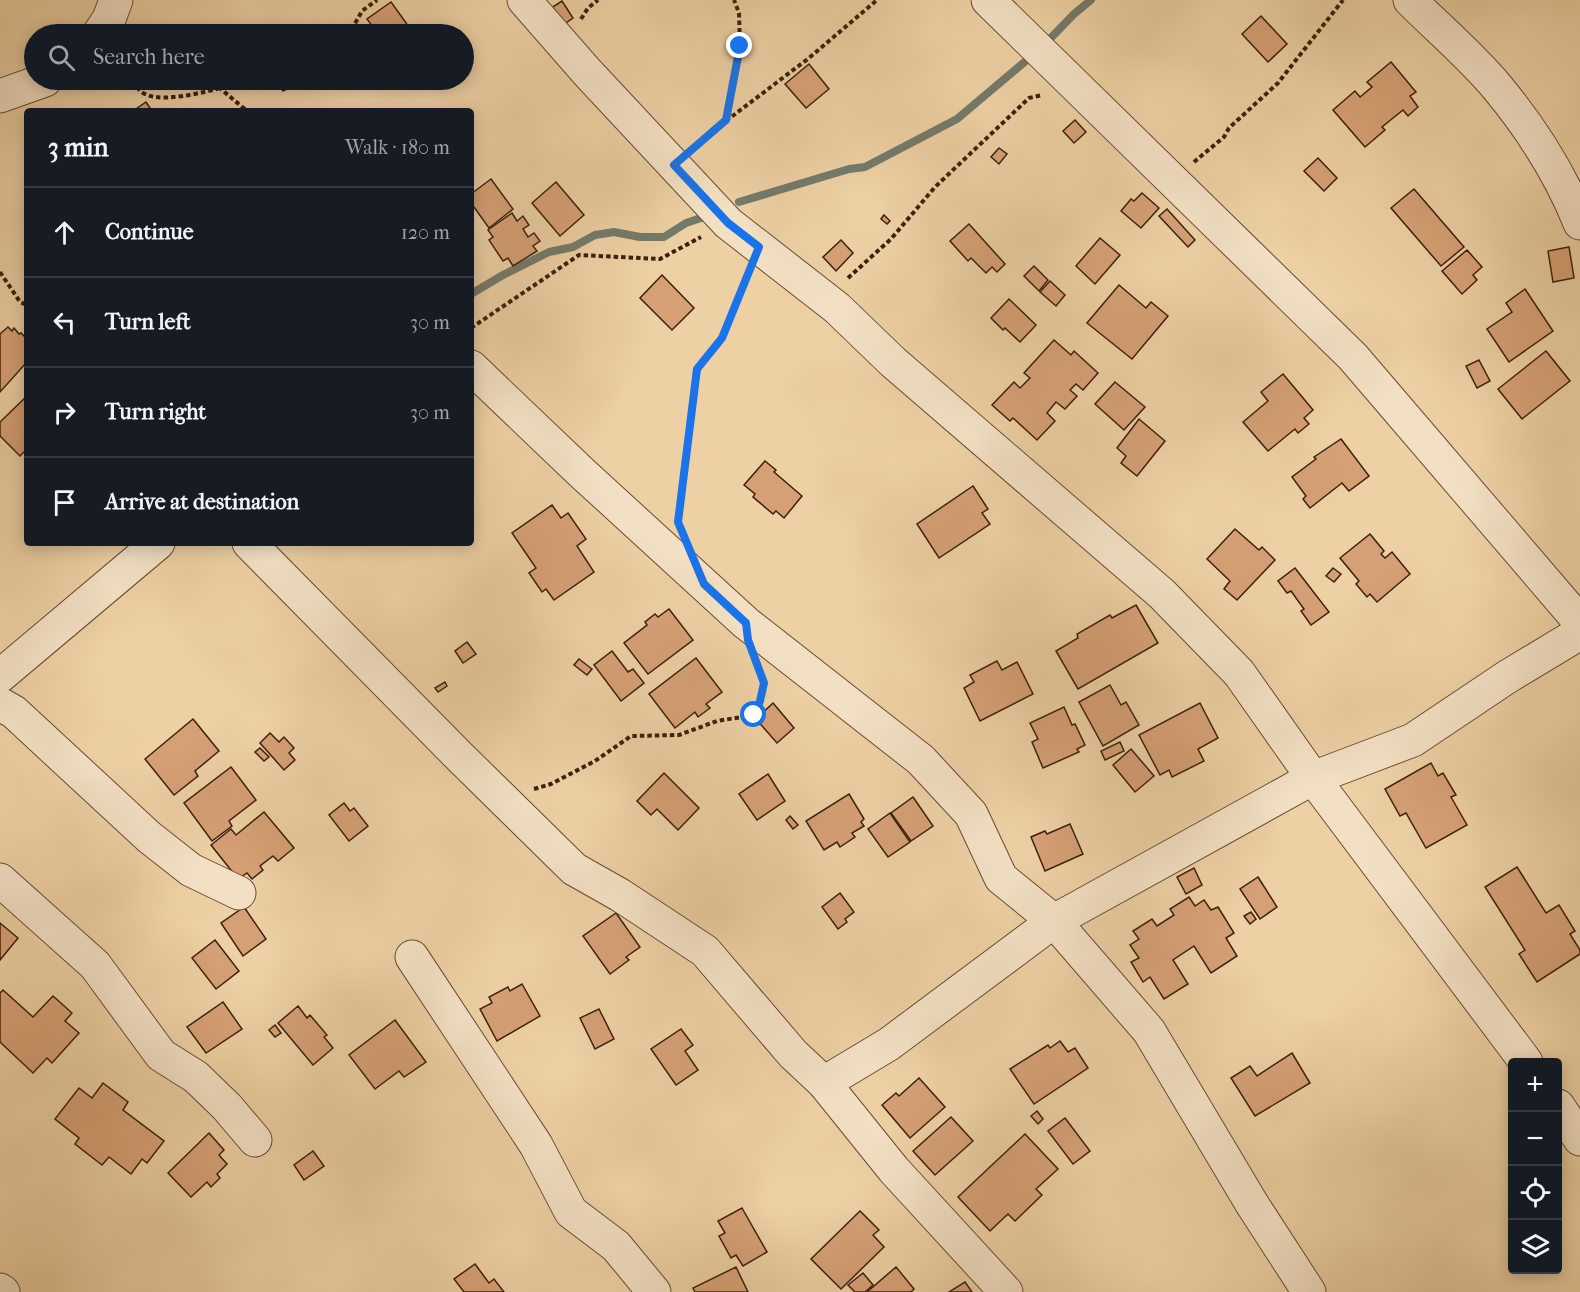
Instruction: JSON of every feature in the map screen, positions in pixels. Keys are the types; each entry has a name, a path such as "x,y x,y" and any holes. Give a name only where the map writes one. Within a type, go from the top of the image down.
{"street":[{"path":"106,24 116,0"},
{"path":"524,0 587,72 728,223 825,298 893,362 1162,594 1239,673 1313,778 1523,1058"},
{"path":"988,0 1353,357 1580,622"},
{"path":"1410,0 1496,86 1510,104 1546,154 1580,223"},
{"path":"0,96 24,87"},
{"path":"474,370 582,473 746,623 921,760 971,814 1001,878 1054,921 1149,1031 1252,1204 1309,1292"},
{"path":"0,676 154,546"},
{"path":"252,546 574,869 620,895 705,951 793,1054 824,1083 894,1170 1006,1292"},
{"path":"824,1083 889,1044 1054,921 1313,778 1413,740 1507,677 1580,633"},
{"path":"0,704 14,712 149,837 191,870 239,893"},
{"path":"0,880 95,965 161,1054 196,1077 227,1107 255,1140"},
{"path":"412,957 536,1145 572,1212 616,1246 654,1292"},
{"path":"1561,1112 1580,1139"}],"path":[{"path":"355,24 362,11 376,0"},
{"path":"726,120 740,46 739,13 734,0"},
{"path":"674,165 726,120 809,58 877,0"},
{"path":"1173,180 1224,137 1229,128 1278,83 1343,0"},
{"path":"140,90 154,98 214,90"},
{"path":"222,90 243,108"},
{"path":"825,298 891,239 935,187 1029,98 1063,91 1084,92"},
{"path":"474,326 579,255 660,259 728,223"},
{"path":"678,522 697,369 722,338 759,247"},
{"path":"0,272 20,302 24,304"},
{"path":"501,798 550,784 595,761 631,736 679,735 717,721 754,715 764,683 760,671"}],"building":[{"path":"562,1 573,18 560,27 548,10"},
{"path":"391,2 407,24 371,24 367,19"},
{"path":"1261,16 1287,44 1268,62 1242,34"},
{"path":"1391,62 1416,92 1410,96 1418,107 1408,116 1403,110 1382,127 1385,130 1365,147 1333,110 1355,91 1360,97 1372,87 1367,82"},
{"path":"809,64 829,89 806,108 785,84"},
{"path":"146,102 150,108 137,108"},
{"path":"1075,120 1086,132 1074,143 1063,131"},
{"path":"999,148 1007,154 999,164 991,157"},
{"path":"1318,158 1337,178 1324,191 1304,171"},
{"path":"491,179 513,209 489,228 474,207 474,192"},
{"path":"556,182 584,215 560,236 532,203"},
{"path":"1414,189 1464,247 1441,266 1391,208"},
{"path":"1142,193 1159,208 1141,228 1121,211 1131,199 1134,201"},
{"path":"1167,209 1195,240 1188,247 1159,216"},
{"path":"512,213 517,221 523,216 529,225 523,229 528,237 534,233 540,241 533,246 537,251 513,266 508,258 503,261 489,240 493,237 488,230"},
{"path":"884,215 890,221 887,224 881,219"},
{"path":"969,224 1005,264 997,272 992,267 986,273 971,258 968,261 950,241"},
{"path":"1100,238 1120,255 1095,284 1076,266"},
{"path":"841,240 853,253 836,271 823,257"},
{"path":"1569,247 1574,278 1553,282 1548,251"},
{"path":"1467,250 1482,267 1473,275 1477,280 1462,294 1442,271"},
{"path":"1034,266 1048,280 1039,291 1024,276"},
{"path":"662,275 694,308 672,330 640,298"},
{"path":"1050,281 1065,295 1056,306 1040,292"},
{"path":"1119,285 1146,308 1151,302 1168,316 1132,359 1087,323"},
{"path":"1525,289 1553,331 1509,362 1487,329 1512,312 1506,303"},
{"path":"1009,299 1036,325 1020,342 991,318"},
{"path":"8,327 12,331 14,328 24,336 24,365 0,392 0,334"},
{"path":"1054,340 1071,355 1074,351 1098,373 1083,390 1076,384 1070,390 1077,396 1065,409 1056,402 1047,413 1055,421 1037,440 1013,418 1010,421 992,405 1014,382 1020,388 1030,378 1024,373"},
{"path":"1546,351 1570,381 1522,419 1498,389"},
{"path":"1479,360 1490,381 1477,388 1466,366"},
{"path":"1283,374 1313,410 1304,418 1309,424 1298,433 1295,429 1268,451 1243,422 1268,401 1261,392"},
{"path":"1115,382 1145,407 1124,430 1095,404"},
{"path":"24,399 24,452 20,456 0,436 0,422"},
{"path":"1139,419 1165,441 1137,476 1121,463 1126,456 1117,448"},
{"path":"1341,439 1369,476 1349,491 1342,483 1310,508 1303,499 1306,496 1292,477 1316,459 1314,457"},
{"path":"765,461 776,470 774,472 802,496 784,518 776,511 773,514 753,497 755,494 744,485"},
{"path":"973,486 988,509 982,513 990,524 939,558 917,524"},
{"path":"552,505 561,518 568,513 586,539 577,546 594,572 554,600 546,589 542,592 529,573 536,568 512,533"},
{"path":"1235,529 1259,550 1262,547 1275,560 1237,600 1224,589 1230,581 1207,559"},
{"path":"1370,534 1384,551 1381,554 1385,558 1392,552 1410,574 1377,602 1370,594 1367,597 1356,584 1359,581 1340,558"},
{"path":"1295,568 1329,612 1311,625 1301,611 1304,609 1291,591 1287,593 1278,581"},
{"path":"1333,568 1341,574 1334,582 1326,576"},
{"path":"1136,605 1158,643 1078,689 1056,651 1078,638 1077,634 1110,615 1112,618"},
{"path":"669,609 693,640 648,674 624,643 647,625 645,622 655,614 658,617"},
{"path":"467,642 476,654 463,663 455,651"},
{"path":"612,651 628,672 633,669 644,683 621,701 594,665"},
{"path":"696,658 722,692 706,704 710,708 698,717 695,712 675,728 649,694"},
{"path":"579,659 592,669 587,675 574,665"},
{"path":"997,661 1002,670 1017,662 1033,694 980,721 964,688 974,682 970,675"},
{"path":"445,682 447,686 438,692 435,688"},
{"path":"1110,685 1121,705 1126,702 1139,725 1103,746 1079,702"},
{"path":"773,703 794,728 777,743 756,719"},
{"path":"1200,703 1218,738 1198,749 1204,761 1172,777 1169,770 1160,775 1139,735"},
{"path":"1064,707 1085,745 1077,749 1079,752 1043,768 1032,742 1038,739 1030,723"},
{"path":"193,719 219,751 195,771 198,776 174,795 145,759"},
{"path":"270,733 279,742 284,737 294,748 289,753 295,760 284,770 260,743"},
{"path":"1120,742 1124,751 1105,760 1101,751"},
{"path":"260,748 269,757 264,761 255,752"},
{"path":"1131,749 1154,776 1135,792 1113,765"},
{"path":"1431,763 1438,776 1443,773 1456,795 1451,797 1467,825 1426,848 1406,813 1400,816 1385,789"},
{"path":"231,767 256,800 229,821 232,826 212,841 184,803"},
{"path":"664,773 699,808 678,830 657,809 651,815 637,801"},
{"path":"768,774 785,801 757,820 739,794"},
{"path":"849,794 864,819 861,822 864,826 852,833 855,837 840,847 837,842 824,850 806,821"},
{"path":"913,797 933,826 911,841 891,813"},
{"path":"344,803 350,811 354,808 368,826 349,841 329,815"},
{"path":"264,812 294,848 278,861 273,856 260,866 263,870 252,879 247,873 238,879 211,845 231,829 236,835"},
{"path":"890,813 910,842 888,857 868,829"},
{"path":"790,816 798,825 793,829 786,820"},
{"path":"1070,824 1083,854 1045,871 1031,837 1045,831 1047,834"},
{"path":"1517,867 1546,913 1559,905 1575,931 1570,934 1580,950 1580,954 1537,982 1519,954 1525,950 1485,887"},
{"path":"1194,868 1202,885 1186,894 1177,877"},
{"path":"1258,877 1277,907 1260,919 1240,889"},
{"path":"840,893 854,912 838,929 822,907"},
{"path":"1189,897 1195,906 1204,900 1211,910 1218,907 1234,933 1226,938 1237,956 1211,973 1194,946 1173,960 1188,984 1164,999 1150,977 1143,982 1131,962 1139,958 1130,945 1139,939 1133,931 1152,919 1157,926 1174,915 1170,909"},
{"path":"244,907 266,939 243,956 221,923"},
{"path":"1251,912 1256,919 1250,924 1244,916"},
{"path":"616,913 640,947 626,957 629,960 610,974 583,936"},
{"path":"0,923 18,938 0,960"},
{"path":"215,940 239,971 216,989 192,958"},
{"path":"522,984 540,1016 497,1041 480,1009 492,1003 489,997 508,987 510,991"},
{"path":"3,990 33,1017 53,996 72,1013 65,1021 79,1033 52,1063 47,1058 33,1073 0,1042 0,993"},
{"path":"223,1002 242,1029 206,1053 187,1027"},
{"path":"298,1006 307,1018 310,1015 327,1035 324,1037 333,1048 313,1065 278,1023"},
{"path":"599,1009 614,1039 595,1049 580,1018"},
{"path":"395,1020 426,1062 404,1077 399,1071 375,1089 349,1055"},
{"path":"275,1025 281,1033 275,1037 269,1030"},
{"path":"681,1029 693,1045 685,1051 698,1070 676,1085 651,1049"},
{"path":"1060,1041 1068,1052 1075,1048 1088,1068 1034,1104 1010,1069 1048,1045 1050,1048"},
{"path":"1292,1053 1310,1083 1255,1116 1231,1078 1250,1066 1257,1076"},
{"path":"919,1078 945,1107 910,1138 882,1105 896,1093 899,1096"},
{"path":"103,1083 128,1102 123,1110 164,1141 147,1163 142,1159 131,1174 109,1157 102,1165 75,1144 79,1138 55,1119 79,1088 92,1098"},
{"path":"1037,1111 1043,1119 1038,1124 1031,1116"},
{"path":"951,1117 973,1141 935,1175 913,1151"},
{"path":"1065,1118 1090,1151 1073,1164 1048,1131"},
{"path":"209,1133 224,1150 219,1155 227,1164 217,1174 220,1178 211,1187 207,1182 191,1197 168,1173"},
{"path":"1025,1134 1058,1169 1036,1189 1042,1195 1015,1221 1008,1214 990,1231 958,1197"},
{"path":"313,1151 324,1166 304,1180 294,1165"},
{"path":"742,1208 767,1252 743,1266 736,1255 731,1258 719,1236 725,1233 718,1221"},
{"path":"860,1211 879,1230 873,1235 884,1247 841,1289 811,1259"},
{"path":"475,1264 489,1283 494,1279 504,1292 464,1292 454,1279"},
{"path":"736,1267 748,1292 695,1292 693,1288"},
{"path":"896,1267 914,1289 911,1292 867,1292"},
{"path":"863,1273 873,1285 865,1292 855,1292 848,1285"},
{"path":"965,1282 972,1292 949,1292"}],"waterway":[{"path":"1044,45 1091,0"},
{"path":"739,202 849,169 865,167 957,119 1034,54"},
{"path":"474,292 549,252 573,247 595,235 614,232 640,237 664,237 686,223 704,217"}],"route":[{"path":"740,46 726,120 674,165 728,223 759,247 722,338 697,369 678,522 704,584 746,623 745,631 764,683 754,715"}]}
